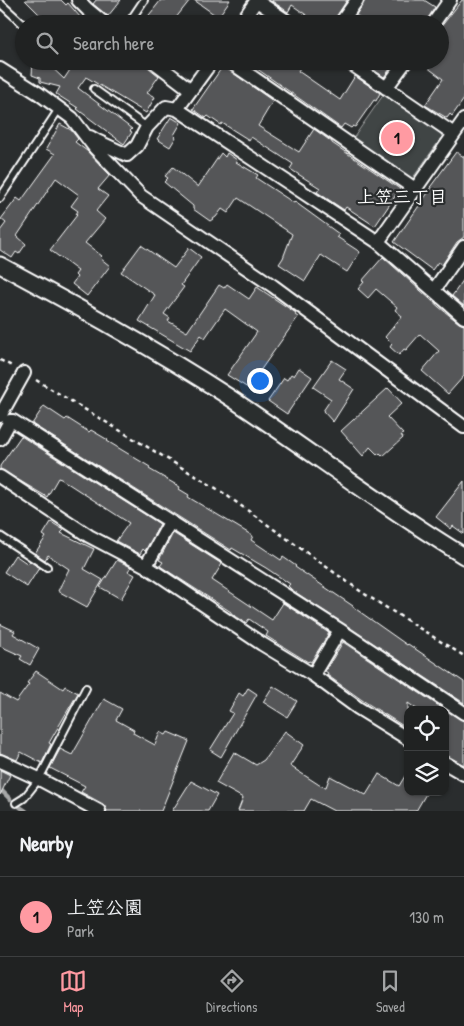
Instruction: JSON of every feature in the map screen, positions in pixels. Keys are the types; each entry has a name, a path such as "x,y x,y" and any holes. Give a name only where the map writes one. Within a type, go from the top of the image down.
{"street":[{"path":"78,0 94,15"},
{"path":"246,15 257,0 278,15"},
{"path":"346,15 357,0"},
{"path":"439,15 450,0"},
{"path":"0,69 72,118 95,148 141,196 273,286 464,427"},
{"path":"165,70 191,90"},
{"path":"177,109 205,70"},
{"path":"242,70 415,189"},
{"path":"360,70 454,134"},
{"path":"386,88 399,70"},
{"path":"81,130 97,142 127,155 137,146 147,127 166,108 177,109 378,242 464,317"},
{"path":"378,242 464,120"},
{"path":"434,290 464,247"},
{"path":"0,265 122,331 230,398 416,527 464,556"},
{"path":"0,416 24,373"},
{"path":"0,439 10,421 13,421 340,630 464,713"},
{"path":"0,476 89,536 146,566 262,644 313,675 358,708 404,737"},
{"path":"146,566 170,522"},
{"path":"313,675 340,630"},
{"path":"0,761 100,811"},
{"path":"449,765 464,774"}],"lane":[{"path":"134,15 144,0"},
{"path":"0,3 15,17"},
{"path":"94,89 147,127"},
{"path":"0,198 60,109"},
{"path":"0,536 47,567"},
{"path":"16,803 24,798 39,779 86,688"}],"path":[{"path":"0,360 219,490 363,593 464,656"}],"shaded area":[{"path":"384,94 440,131 442,137 412,179 408,180 352,140"}],"building":[{"path":"25,0 61,0 66,5 68,3 78,15 40,15"},
{"path":"96,0 121,0 109,15 93,4"},
{"path":"161,0 190,0 178,15 149,15"},
{"path":"194,0 230,0 219,15 215,15"},
{"path":"347,0 338,15 306,15 292,5 288,12 272,1"},
{"path":"365,0 424,0 435,7 430,15 356,15"},
{"path":"464,0 464,99 452,116 450,114 447,118 425,105 443,79 431,70 449,70 449,17"},
{"path":"32,70 54,70 64,79 70,70 152,70 159,76 147,93 155,97 146,113 86,77 78,88 132,129 124,144 78,108 56,94 60,87 40,82 40,78 32,75"},
{"path":"220,70 229,70 273,101 258,126 299,152 314,129 400,189 375,226 346,207 344,210 317,192 320,188 290,169 293,164 251,137 249,140 222,123 221,125 208,116 206,118 193,109"},
{"path":"259,70 299,70 340,100 355,76 380,93 376,101 374,100 355,127 351,128 344,124 341,128"},
{"path":"374,70 389,70 384,77"},
{"path":"171,117 181,123 170,147 157,139"},
{"path":"60,124 71,130 78,139 75,142 87,151 110,175 98,189 108,196 96,211 105,219 85,243 102,256 100,258 110,266 87,296 72,284 77,277 75,275 78,271 50,250 77,215 78,211 71,206 79,195 56,178 17,236 26,244 19,254 16,252 12,258 0,250 0,231 6,223 1,219 17,198 21,201 55,154 46,149"},
{"path":"456,152 464,157 464,237 457,242 442,265 438,262 432,270 394,242"},
{"path":"221,153 225,157 227,153 237,160 236,162 258,175 256,178 295,202 339,234 337,237 360,252 347,272 321,255 305,281 279,264 292,234 238,198 228,213 222,209 210,221 193,209 193,206 164,182 168,178 165,176 173,167 198,187"},
{"path":"141,245 174,268 189,248 201,257 181,285 184,287 164,314 170,318 168,321 187,332 219,285 224,288 227,284 249,299 257,287 296,313 295,315 298,317 248,388 227,375 257,332 225,309 205,338 201,335 190,351 139,321 155,295 121,272"},
{"path":"383,257 439,307 464,325 464,376 448,394 422,371 439,351 420,334 399,355 390,347 392,344 385,337 402,316 395,310 397,307 376,289 368,298 358,289 364,282 362,281"},
{"path":"464,279 464,306 452,296"},
{"path":"332,360 346,369 339,379 354,389 333,422 323,411 331,399 313,387"},
{"path":"299,368 312,377 287,414 268,401 284,378 287,380 291,374 294,376"},
{"path":"388,388 402,403 387,417 403,434 401,435 403,438 383,456 380,453 378,455 370,447 363,456 341,431"},
{"path":"44,406 65,420 67,418 89,432 91,430 150,467 149,469 180,487 179,489 189,495 188,497 253,536 251,540 281,560 283,557 407,645 464,682 464,703 292,590 288,586 290,584 266,568 232,548 231,550 32,424"},
{"path":"21,436 160,524 145,551 143,549 140,554 116,541 129,523 61,479 58,478 47,497 0,469 0,466"},
{"path":"464,481 464,534 453,526 451,529 436,517"},
{"path":"51,522 64,530 61,533 94,549 84,569 103,580 87,607 58,591 69,569 48,555 45,560 35,553 46,537 43,535"},
{"path":"173,533 222,564 212,580 272,620 283,603 329,633 311,662 308,662 266,636 268,632 249,619 246,623 160,566 163,562 159,560"},
{"path":"15,555 28,564 30,561 39,568 27,587 4,572"},
{"path":"117,560 131,567 128,571 135,575 121,599 100,587"},
{"path":"0,624 15,631 13,634 39,649 30,665 20,659 22,656 0,646"},
{"path":"343,642 439,706 412,706 408,703 408,706 404,706 404,726 362,700 327,675 328,673 325,671"},
{"path":"36,671 63,689 65,686 78,693 49,743 51,744 42,763 21,752 17,760 0,753 0,693 16,702"},
{"path":"273,686 297,701 287,717 263,702"},
{"path":"248,688 257,694 221,757 210,750 233,713 229,711 239,693 243,696"},
{"path":"104,699 122,709 116,720 134,730 133,733 155,745 160,732 166,735 168,732 189,741 161,811 107,811 103,804 81,792 85,786 50,768 60,749 72,755"},
{"path":"449,712 464,721 464,765 449,757"},
{"path":"285,731 304,745 290,766 321,786 326,787 330,776 366,795 379,774 399,786 404,778 404,796 425,796 416,811 334,811 311,799 304,811 238,811 243,798 216,783 234,752 256,765 264,760"},
{"path":"0,770 10,775 0,795"},
{"path":"191,781 217,795 208,811 172,811"}],"waterway":[{"path":"0,789 10,799"},
{"path":"20,807 26,811"}],"place":[{"name":"上笠公園","path":"397,138"}],"district":[{"name":"上笠三丁目","path":"402,197"}]}
